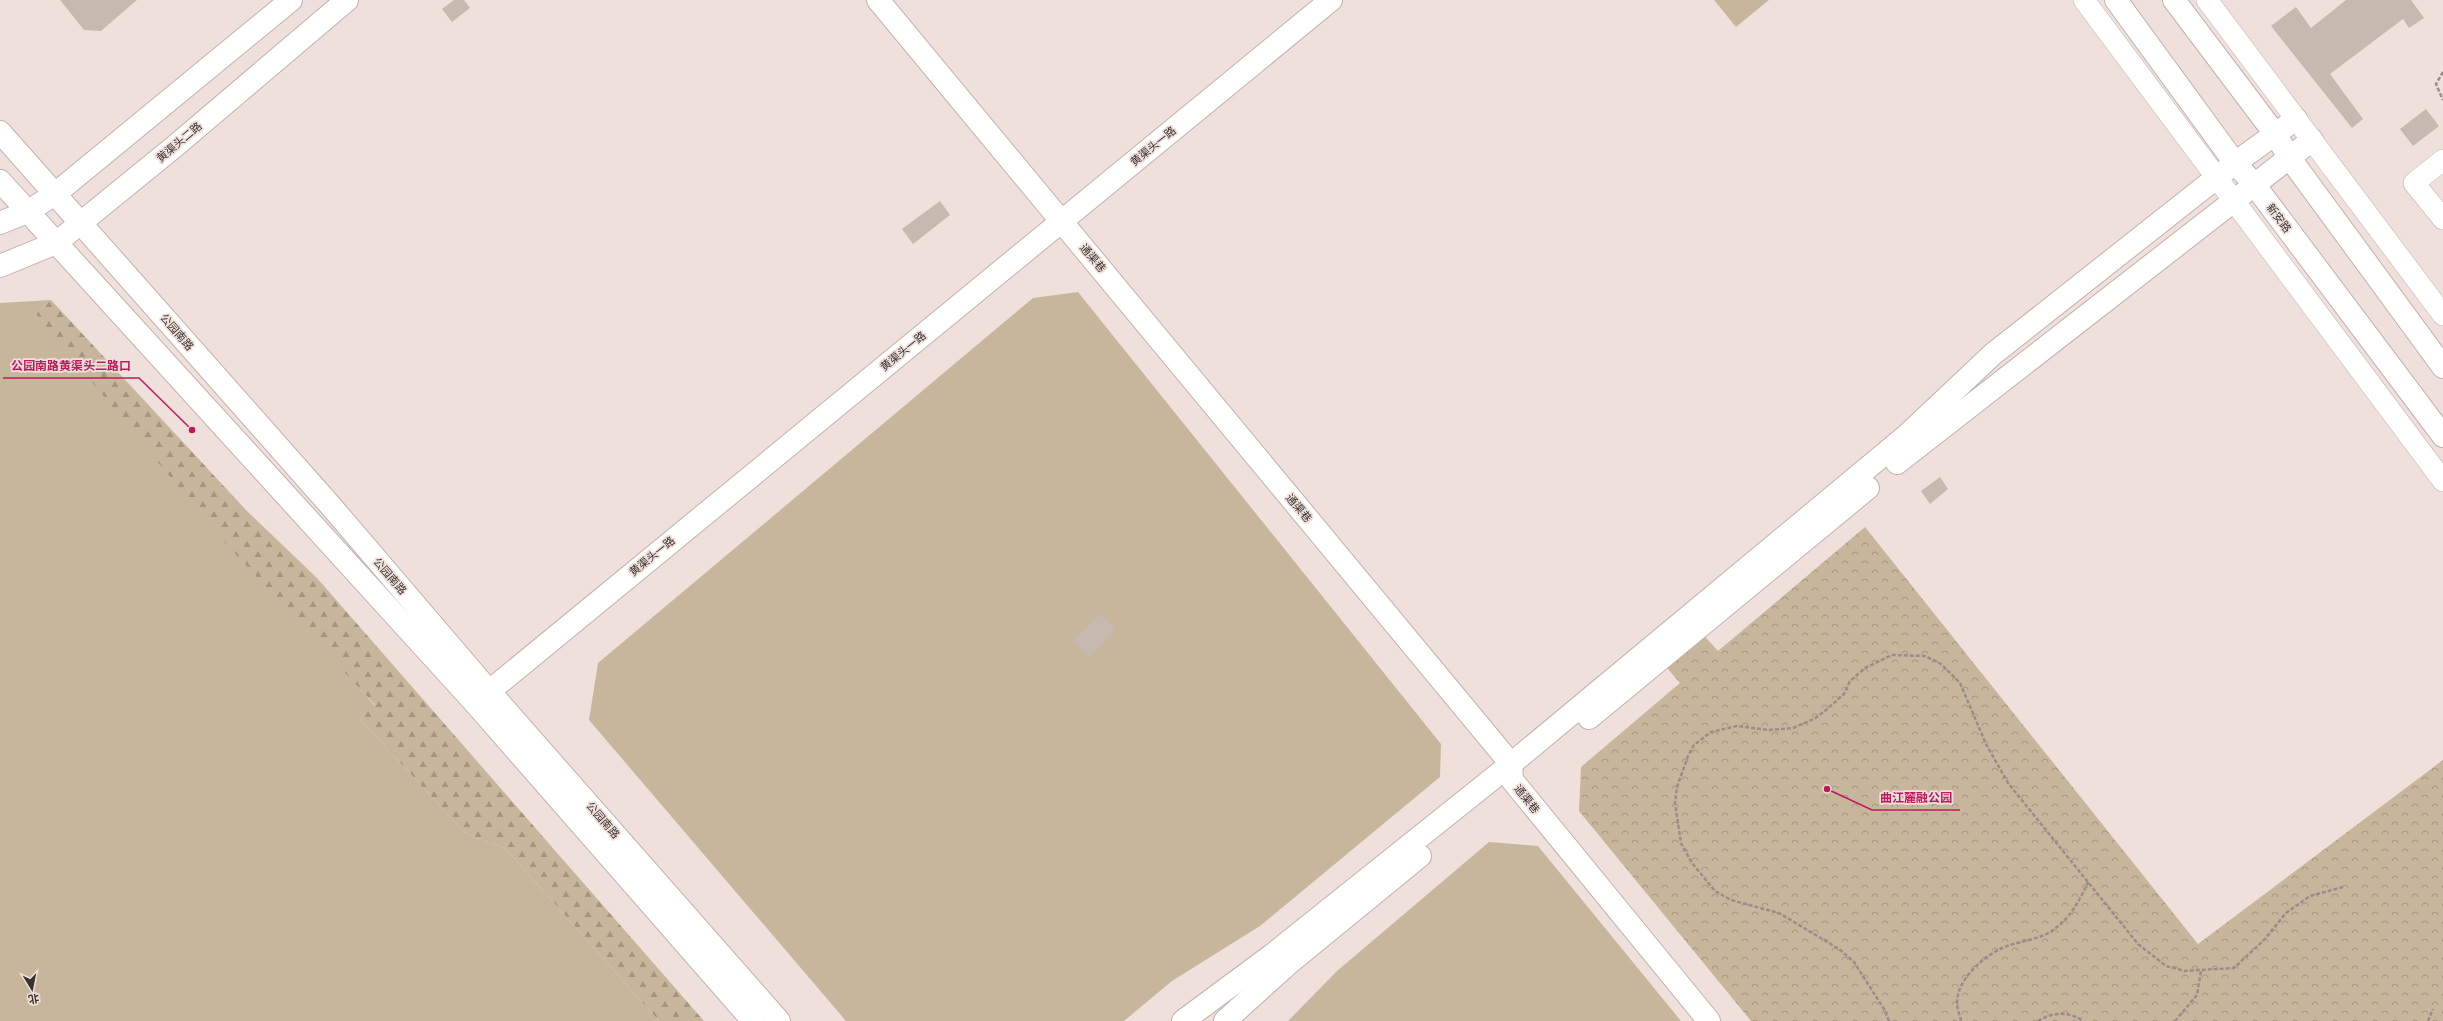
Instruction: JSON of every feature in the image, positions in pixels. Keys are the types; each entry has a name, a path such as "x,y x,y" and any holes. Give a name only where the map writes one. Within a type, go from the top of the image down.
{"street":[{"path":"0,223 27,212 55,194 291,0"},
{"name":"黄渠头二路","path":"0,266 56,243 174,147 347,0"},
{"name":"通渠巷","path":"878,0 1062,221 1511,772 1709,1021"},
{"name":"黄渠头一路","path":"482,696 1331,0"},
{"path":"2084,0 2443,481"},
{"name":"新安路","path":"2116,0 2235,163 2253,183 2443,436"},
{"path":"2174,0 2275,134 2289,157 2443,367"},
{"path":"2207,0 2443,315"},
{"path":"1225,1021 1288,964 1511,772 1906,436 1993,354 2235,163 2296,119"},
{"name":"公园南路","path":"0,132 330,505 482,696 753,1021"},
{"path":"1183,1021 1661,660 1920,444 2021,367 2253,183 2312,140"},
{"path":"2443,160 2414,183 2443,219"},
{"name":"公园南路","path":"0,181 56,243 482,696 779,1021"}],"path":[{"path":"2443,72 2436,84 2443,100"},
{"path":"1889,1021 1880,1003 1854,962 1839,949 1779,913 1731,900 1715,891 1692,863 1681,843 1678,828 1677,787 1682,768 1694,745 1711,732 1722,728 1738,726 1768,730 1793,728 1814,719 1826,710 1844,694 1850,681 1865,668 1892,655 1925,656 1941,664 1960,683 2001,771 2029,811 2088,881 2138,944 2166,966 2185,971 2234,968 2264,940 2286,913 2310,896 2343,887"},
{"path":"1961,1021 1957,1003 1968,975 1997,950 2042,936 2062,924 2080,899 2088,881"},
{"path":"2175,1021 2198,995 2201,971"},
{"path":"2428,1021 2433,1009"},
{"path":"2038,1021 2047,1015 2064,1013 2083,1021"}],"green space":[{"path":"1714,0 1769,0 1736,27"},
{"path":"1078,292 1441,744 1440,777 1260,926 1172,981 1124,1021 846,1021 589,720 598,663 1033,298"},
{"path":"51,300 36,314 375,706 360,719 465,833 505,848 659,1021 0,1021 0,303"},
{"path":"51,300 247,511 317,578 704,1021 659,1021 505,848 465,833 360,719 375,705 217,534 36,314"},
{"path":"1865,527 2198,944 2443,760 2443,1021 1751,1021 1579,811 1581,767 1680,683 1661,661 1698,629 1718,651"},
{"path":"1489,842 1538,846 1681,1021 1288,1021 1337,971"}],"building":[{"path":"60,0 137,0 101,31 84,30"},
{"path":"454,0 464,0 470,8 452,22 442,9"},
{"path":"2346,0 2411,0 2424,18 2409,28 2403,19 2330,74 2363,119 2352,128 2271,26 2296,7 2311,28"},
{"path":"2426,109 2439,126 2413,146 2400,129"},
{"path":"940,201 950,215 913,244 902,229"},
{"path":"1940,477 1948,489 1930,504 1921,491"},
{"path":"1100,614 1116,629 1089,657 1073,641"}],"place":[{"name":"公园南路黄渠头二路口","path":"192,430"},
{"name":"曲江麓融公园","path":"1827,789"}]}
